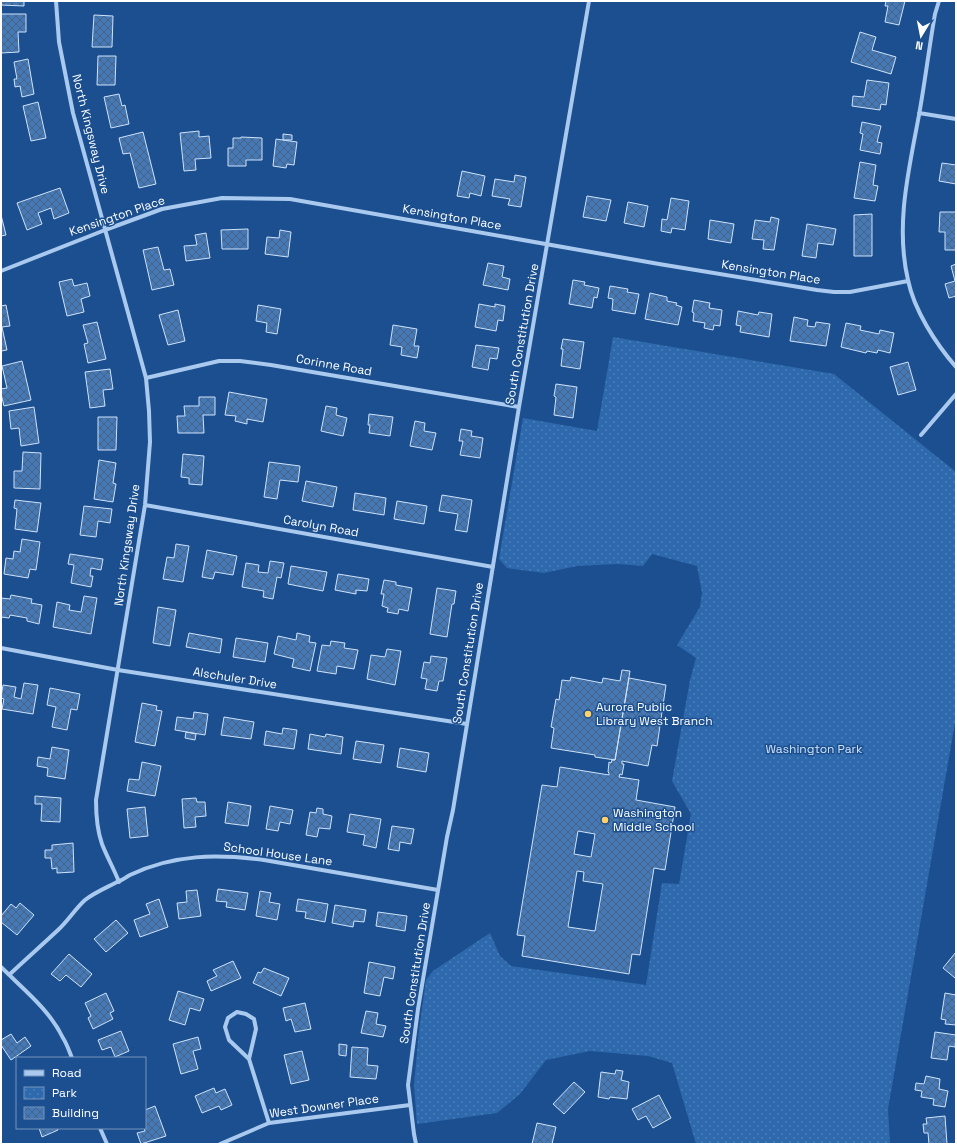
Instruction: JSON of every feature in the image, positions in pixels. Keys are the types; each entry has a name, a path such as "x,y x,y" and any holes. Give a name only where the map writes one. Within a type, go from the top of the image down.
{"street":[{"name":"North Kingsway Drive","path":"56,1 59,42 73,113 146,378 150,411 150,442 145,505 98,789 96,810 102,844 119,882"},
{"name":"South Constitution Drive","path":"416,1144 408,1084 414,1040 492,566 548,244 560,166 590,1"},
{"path":"939,1 935,14 904,202 904,260 908,281 916,304 928,328 945,354 956,367"},
{"path":"919,113 956,120"},
{"name":"Kensington Place","path":"1,271 162,209 222,198 290,199 659,264 817,290 850,292 908,281"},
{"name":"Corinne Road","path":"146,378 219,361 240,361 271,364 519,407"},
{"path":"921,435 956,394"},
{"name":"Carolyn Road","path":"145,505 492,566"},
{"name":"Alschuler Drive","path":"1,648 118,670 467,724"},
{"name":"School House Lane","path":"9,975 59,929 85,900 105,887 119,882 130,875 185,858 237,856 438,890"},
{"path":"1,966 34,998 48,1015 63,1038 72,1057"},
{"path":"250,1059 229,1040 225,1027 228,1018 237,1012 246,1014 254,1019 256,1029 250,1059 269,1123"},
{"name":"West Downer Place","path":"220,1144 269,1123 410,1105"},
{"path":"100,1129 106,1144"}],"green space":[{"name":"Washington Park","path":"613,337 834,374 956,472 956,717 888,1109 890,1144 696,1144 672,1063 648,1056 590,1051 546,1060 520,1094 497,1113 417,1124 414,1085 419,1030 426,980 433,971 490,933 500,956 511,966 646,985 662,883 679,884 691,814 672,781 690,680 696,658 677,645 700,607 702,593 697,566 652,554 643,566 618,564 577,566 544,573 507,568 499,559 523,418 597,431"}],"building":[{"path":"1,1 24,1 24,6 1,5"},
{"path":"886,1 905,1 899,25 885,22 888,6 885,6"},
{"path":"1,14 26,14 26,32 18,32 19,52 1,53"},
{"path":"94,15 113,16 112,47 92,47"},
{"path":"860,32 876,37 872,50 896,57 891,74 851,62"},
{"path":"98,56 116,56 115,85 97,85"},
{"path":"28,59 34,94 22,97 20,86 15,87 14,79 17,79 14,62"},
{"path":"867,80 889,83 886,105 881,104 880,110 852,106 853,96 864,97"},
{"path":"119,94 122,106 125,105 129,124 111,128 104,97"},
{"path":"38,102 46,138 31,141 23,106"},
{"path":"862,122 881,126 877,142 882,143 880,154 860,150 863,134 860,133"},
{"path":"199,131 199,137 209,136 211,158 195,159 196,170 184,171 180,133"},
{"path":"143,132 156,184 139,188 130,153 123,154 119,138"},
{"path":"283,134 292,135 292,140 283,140"},
{"path":"233,138 262,138 262,160 246,160 246,166 228,166 228,148 233,148"},
{"path":"276,139 297,142 294,165 287,164 286,168 273,166"},
{"path":"860,162 876,165 873,185 878,186 875,201 854,198"},
{"path":"942,163 956,165 956,184 939,181"},
{"path":"462,171 485,176 481,196 470,193 469,198 457,196"},
{"path":"515,175 526,177 521,207 508,205 510,199 492,196 495,179 514,182"},
{"path":"60,188 69,213 54,219 51,208 38,213 42,224 27,230 17,203"},
{"path":"587,196 611,200 606,221 583,217"},
{"path":"671,198 689,201 685,230 672,228 671,233 661,231 662,219 667,220"},
{"path":"628,202 648,206 644,227 624,223"},
{"path":"940,212 956,212 956,250 945,250 945,232 939,232"},
{"path":"872,214 872,256 854,256 854,215"},
{"path":"1,215 6,235 1,236"},
{"path":"771,217 779,219 774,250 763,249 764,240 752,239 755,220 770,222"},
{"path":"710,220 734,224 731,243 708,239"},
{"path":"807,224 836,229 833,245 818,243 816,258 802,256"},
{"path":"248,229 248,249 222,249 221,230"},
{"path":"280,230 291,232 288,257 265,254 267,237 279,238"},
{"path":"206,233 210,258 186,261 184,246 197,245 195,235"},
{"path":"158,247 164,270 170,269 174,285 152,290 143,250"},
{"path":"488,263 504,266 502,277 510,279 508,290 483,285"},
{"path":"956,264 956,296 949,298 945,284 955,281 951,266"},
{"path":"72,279 74,286 87,283 90,296 81,299 84,312 67,316 59,282"},
{"path":"573,280 585,282 584,285 599,288 597,298 594,297 592,308 569,304"},
{"path":"610,286 628,289 627,292 639,294 635,314 612,310 613,299 608,298"},
{"path":"650,293 667,297 667,301 677,303 676,305 682,307 678,325 645,319"},
{"path":"694,300 710,303 709,308 722,310 720,326 714,325 713,330 704,328 705,323 693,321 694,313 692,312"},
{"path":"479,304 495,307 495,304 505,306 503,321 498,320 496,331 475,327"},
{"path":"6,305 10,326 2,327 7,350 1,351 1,306"},
{"path":"258,305 281,309 277,334 266,332 267,323 256,321"},
{"path":"178,310 185,341 168,345 159,315"},
{"path":"738,311 758,315 759,312 772,314 769,337 740,332 741,326 736,325"},
{"path":"794,317 808,320 807,326 815,327 816,322 830,324 826,346 790,341"},
{"path":"97,322 106,359 88,363 84,344 88,343 83,325"},
{"path":"846,323 861,326 860,330 879,334 880,330 894,333 890,353 878,350 877,353 867,351 866,353 841,347"},
{"path":"393,325 417,329 414,346 419,346 417,358 401,355 402,347 390,345"},
{"path":"563,339 584,342 580,369 561,366 563,349 561,349"},
{"path":"476,345 499,348 497,359 490,358 488,370 472,367"},
{"path":"22,361 31,400 4,406 1,389 7,388 2,366"},
{"path":"908,362 916,390 898,395 890,367"},
{"path":"110,369 113,389 103,390 105,406 90,408 85,372"},
{"path":"556,384 577,387 573,418 554,415 556,397 554,396"},
{"path":"229,392 267,399 263,422 247,419 247,424 235,421 236,416 225,415"},
{"path":"199,397 215,397 215,415 203,415 204,433 178,433 177,416 185,416 184,406 199,406"},
{"path":"326,406 337,408 336,415 347,418 343,436 321,431"},
{"path":"34,407 39,443 21,446 19,428 11,429 9,411"},
{"path":"369,414 393,417 390,436 369,433"},
{"path":"98,417 117,417 116,450 98,450"},
{"path":"415,421 425,423 424,431 436,433 432,450 410,446"},
{"path":"461,429 472,431 471,436 483,438 480,458 460,455 463,441 459,441"},
{"path":"23,452 41,453 40,489 14,488 14,471 22,471"},
{"path":"183,454 204,456 202,485 189,484 189,478 181,477"},
{"path":"99,460 116,463 113,483 116,484 113,502 94,499"},
{"path":"269,462 300,466 298,482 280,480 277,499 264,497"},
{"path":"306,481 337,487 333,507 302,501"},
{"path":"355,493 386,498 384,515 353,510"},
{"path":"442,495 472,500 467,532 455,530 458,514 439,511"},
{"path":"15,500 41,503 37,532 15,529 17,509 14,508"},
{"path":"397,501 427,506 424,524 394,519"},
{"path":"84,506 112,509 110,523 98,521 96,537 80,535"},
{"path":"22,539 40,542 36,570 30,569 28,578 4,574 6,558 13,559 14,551 20,552"},
{"path":"176,544 189,546 183,582 163,579 167,557 174,558"},
{"path":"207,550 237,556 233,575 215,572 213,579 202,577"},
{"path":"70,554 103,559 101,570 91,568 90,576 93,576 91,587 71,583 74,565 68,564"},
{"path":"270,561 284,563 281,578 277,577 273,599 263,597 264,591 242,587 246,563 259,565 258,572 268,573"},
{"path":"291,566 327,572 323,591 288,584"},
{"path":"338,574 369,579 367,591 356,590 356,594 335,590"},
{"path":"384,580 396,582 396,585 412,588 408,611 399,609 398,614 387,612 388,608 382,606 384,594 381,594"},
{"path":"437,588 456,591 454,604 452,604 447,637 430,634"},
{"path":"11,595 32,599 31,603 42,605 39,624 27,621 27,618 10,615 9,618 1,617 1,598 10,599"},
{"path":"84,596 97,598 91,634 53,627 57,602 70,605 69,610 81,612"},
{"path":"158,607 176,610 170,646 153,643"},
{"path":"189,633 222,639 220,653 186,647"},
{"path":"297,633 310,636 309,642 316,643 310,671 292,667 294,659 274,654 278,636 296,640"},
{"path":"236,638 268,643 265,662 233,657"},
{"path":"331,641 345,643 344,648 358,650 354,669 337,666 336,674 317,671 322,645 330,646"},
{"path":"387,649 401,651 395,685 367,679 371,655 385,657"},
{"path":"431,656 447,658 443,681 439,681 437,691 425,689 427,679 421,678 424,662 430,663"},
{"name":"Aurora Public Library West Branch","path":"622,670 630,671 615,760 595,757 595,755 551,748 554,728 551,727 556,699 559,700 562,680 570,681 571,677 602,683 603,678 620,681"},
{"name":"Washington Middle School","path":"629,678 666,685 657,746 652,745 648,766 622,761 622,764 624,764 622,775 620,774 619,777 639,780 636,800 675,807 665,870 654,868 640,955 632,954 629,974 522,956 525,936 517,935 542,785 557,787 560,767 609,775 609,762 611,763 612,760 615,760","holes":["578,831 595,834 591,857 574,854","577,871 584,872 583,881 603,884 595,931 568,927"]},
{"path":"24,683 38,685 33,714 2,709 4,699 1,698 3,685 16,687 14,697 21,699"},
{"path":"50,688 80,694 77,710 71,709 67,730 52,727 56,707 47,705"},
{"path":"142,703 157,706 156,710 162,711 155,746 135,742"},
{"path":"194,712 208,714 205,735 175,730 177,717 193,719"},
{"path":"224,717 254,722 251,739 221,735"},
{"path":"283,728 297,730 294,749 264,745 266,731 282,734"},
{"path":"186,732 196,734 195,740 185,738"},
{"path":"310,734 325,737 326,734 343,737 341,754 308,749"},
{"path":"356,741 384,745 381,763 353,759"},
{"path":"52,747 69,750 65,779 47,776 48,768 37,766 38,757 50,759"},
{"path":"400,748 429,753 426,772 397,767"},
{"path":"142,762 161,766 155,796 127,791 129,779 139,780"},
{"path":"35,796 61,798 60,822 41,821 42,804 35,804"},
{"path":"196,798 197,802 205,802 206,816 195,817 196,827 184,828 182,799"},
{"path":"228,802 251,806 248,826 225,823"},
{"path":"270,806 293,810 290,824 280,822 278,831 266,829"},
{"path":"145,807 148,836 130,838 127,809"},
{"path":"317,808 323,809 323,814 332,816 330,829 319,828 317,837 306,835 310,812 316,813"},
{"path":"350,814 381,819 376,848 363,845 365,835 347,832"},
{"path":"392,826 414,829 411,844 400,842 399,851 388,849"},
{"path":"73,843 74,872 57,873 57,868 52,869 51,858 45,858 45,850 52,850 52,845"},
{"path":"218,889 248,893 245,910 226,907 227,902 216,901"},
{"path":"197,890 201,916 179,919 177,903 187,902 186,891"},
{"path":"260,891 271,893 269,902 280,904 277,920 256,916"},
{"path":"159,899 168,927 140,937 134,920 150,914 146,904"},
{"path":"298,899 328,904 325,922 305,918 306,912 296,911"},
{"path":"20,903 34,915 17,935 1,922 1,916 11,904 16,908"},
{"path":"335,905 366,910 364,922 354,921 353,927 332,923"},
{"path":"378,912 407,916 405,931 376,926"},
{"path":"116,920 128,933 106,952 94,939"},
{"path":"956,952 956,976 955,978 943,968"},
{"path":"69,954 92,974 81,987 66,975 60,981 51,974"},
{"path":"233,961 241,978 211,991 207,981 217,976 213,970"},
{"path":"369,962 395,967 393,979 384,977 380,996 364,993"},
{"path":"264,968 289,978 281,996 253,983 258,972 261,973"},
{"path":"178,991 204,999 200,1011 190,1008 185,1025 169,1020"},
{"path":"106,993 114,1011 110,1013 113,1019 93,1029 88,1018 91,1016 85,1003"},
{"path":"945,993 956,995 956,1025 945,1024 946,1020 941,1019"},
{"path":"305,1003 311,1029 295,1032 291,1019 286,1021 283,1008"},
{"path":"366,1011 378,1013 376,1024 386,1026 383,1037 361,1033"},
{"path":"121,1031 129,1051 115,1057 111,1047 102,1050 98,1040"},
{"path":"935,1032 956,1035 955,1047 949,1046 947,1060 931,1058"},
{"path":"11,1034 17,1043 25,1037 31,1046 11,1060 1,1045 1,1040"},
{"path":"198,1037 201,1049 193,1051 198,1069 181,1074 173,1044"},
{"path":"339,1044 347,1045 346,1056 339,1055"},
{"path":"352,1047 368,1048 367,1065 378,1066 376,1079 350,1077"},
{"path":"302,1051 309,1080 291,1084 284,1055"},
{"path":"616,1070 623,1071 621,1080 629,1082 627,1099 610,1097 609,1099 598,1097 601,1072 615,1074"},
{"path":"926,1076 940,1079 939,1089 948,1091 945,1107 933,1105 934,1099 921,1097 922,1091 915,1090 916,1083 924,1084"},
{"path":"574,1082 585,1092 564,1114 553,1104"},
{"path":"214,1088 216,1093 225,1089 232,1105 221,1110 219,1106 202,1113 195,1096"},
{"path":"659,1095 671,1118 653,1128 646,1116 638,1120 632,1109"},
{"path":"155,1106 166,1136 141,1144 137,1133 145,1131 144,1129 146,1129 146,1110"},
{"path":"945,1116 947,1144 929,1144 928,1133 924,1133 923,1124 927,1124 926,1118"},
{"path":"537,1123 556,1127 552,1144 532,1144"},
{"path":"39,1129 58,1130 42,1137"}],"place":[{"name":"Aurora Public Library West Branch","path":"588,714"},
{"name":"Washington Middle School","path":"605,820"}]}
